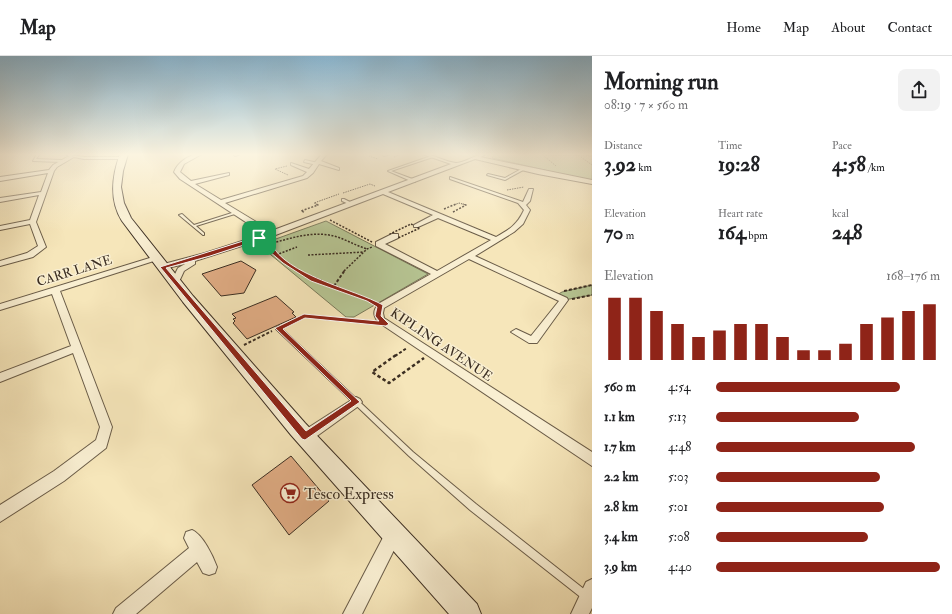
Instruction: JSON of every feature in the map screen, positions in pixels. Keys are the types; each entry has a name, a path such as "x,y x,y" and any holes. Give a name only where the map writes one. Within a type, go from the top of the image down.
{"main road":[{"path":"117,180 117,195 120,208 126,219 165,269 305,437 467,614"}],"street":[{"path":"0,264 30,254 42,247 33,222 48,180"},
{"path":"187,180 270,234"},
{"path":"191,183 203,180"},
{"path":"221,202 295,180"},
{"path":"458,180 524,204 527,201 531,190"},
{"path":"581,180 592,182"},
{"path":"165,269 177,274 184,268 208,255 259,238 414,181"},
{"path":"383,192 497,240"},
{"path":"0,200 43,193"},
{"name":"KIPLING AVENUE","path":"524,204 527,210 519,225 497,240 381,306 378,309 378,316 386,324 414,344 592,460"},
{"path":"416,226 438,215"},
{"path":"0,228 33,222"},
{"path":"378,244 395,236"},
{"path":"378,244 437,274"},
{"name":"CARR LANE","path":"0,307 55,290 165,269 208,255"},
{"path":"469,256 564,300 533,341 516,332"},
{"path":"0,514 59,476 101,444 106,428 55,290"},
{"path":"0,378 76,348"},
{"path":"305,437 356,402"},
{"path":"352,614 394,534"},
{"path":"122,614 196,544 209,567"},
{"path":"580,614 590,593"}],"lane":[{"path":"343,200 352,204"},
{"path":"194,226 236,212"},
{"path":"181,215 203,234"},
{"path":"278,328 411,454 473,507 590,593"}],"path":[{"path":"496,193 521,187 531,190"},
{"path":"459,203 466,206 438,215 459,203"},
{"path":"321,215 378,244"},
{"path":"411,224 420,228 398,238 395,236 390,234 411,224"},
{"path":"269,244 290,238 320,235 338,238 367,249"},
{"path":"259,238 269,244 271,250 276,255 313,280 334,286 381,306"},
{"path":"334,286 344,270 367,249 378,244"},
{"path":"276,255 297,247"},
{"path":"308,255 364,252"},
{"path":"555,296 562,292 592,285"},
{"path":"564,300 592,295"},
{"path":"232,350 304,316 386,324"},
{"path":"414,344 372,372 389,383 430,354"}],"green space":[{"path":"326,221 428,274 354,317 346,317 259,245"},
{"path":"592,285 592,295 564,300 555,296 562,292"}],"building":[{"path":"241,261 256,270 244,293 221,296 202,274"},
{"path":"276,296 294,312 292,313 296,317 247,339 233,323 235,321 233,319 236,318 232,314"},
{"name":"Tesco Express","path":"291,456 329,501 289,535 252,485"}],"place":[{"name":"Tesco Express","path":"290,493"}],"route":[{"path":"259,238 269,244 271,250 285,262 313,280 334,286 381,306 378,309 378,316 386,324 304,316 278,328 356,402 305,437 188,299 163,267 208,255 259,238"}]}
